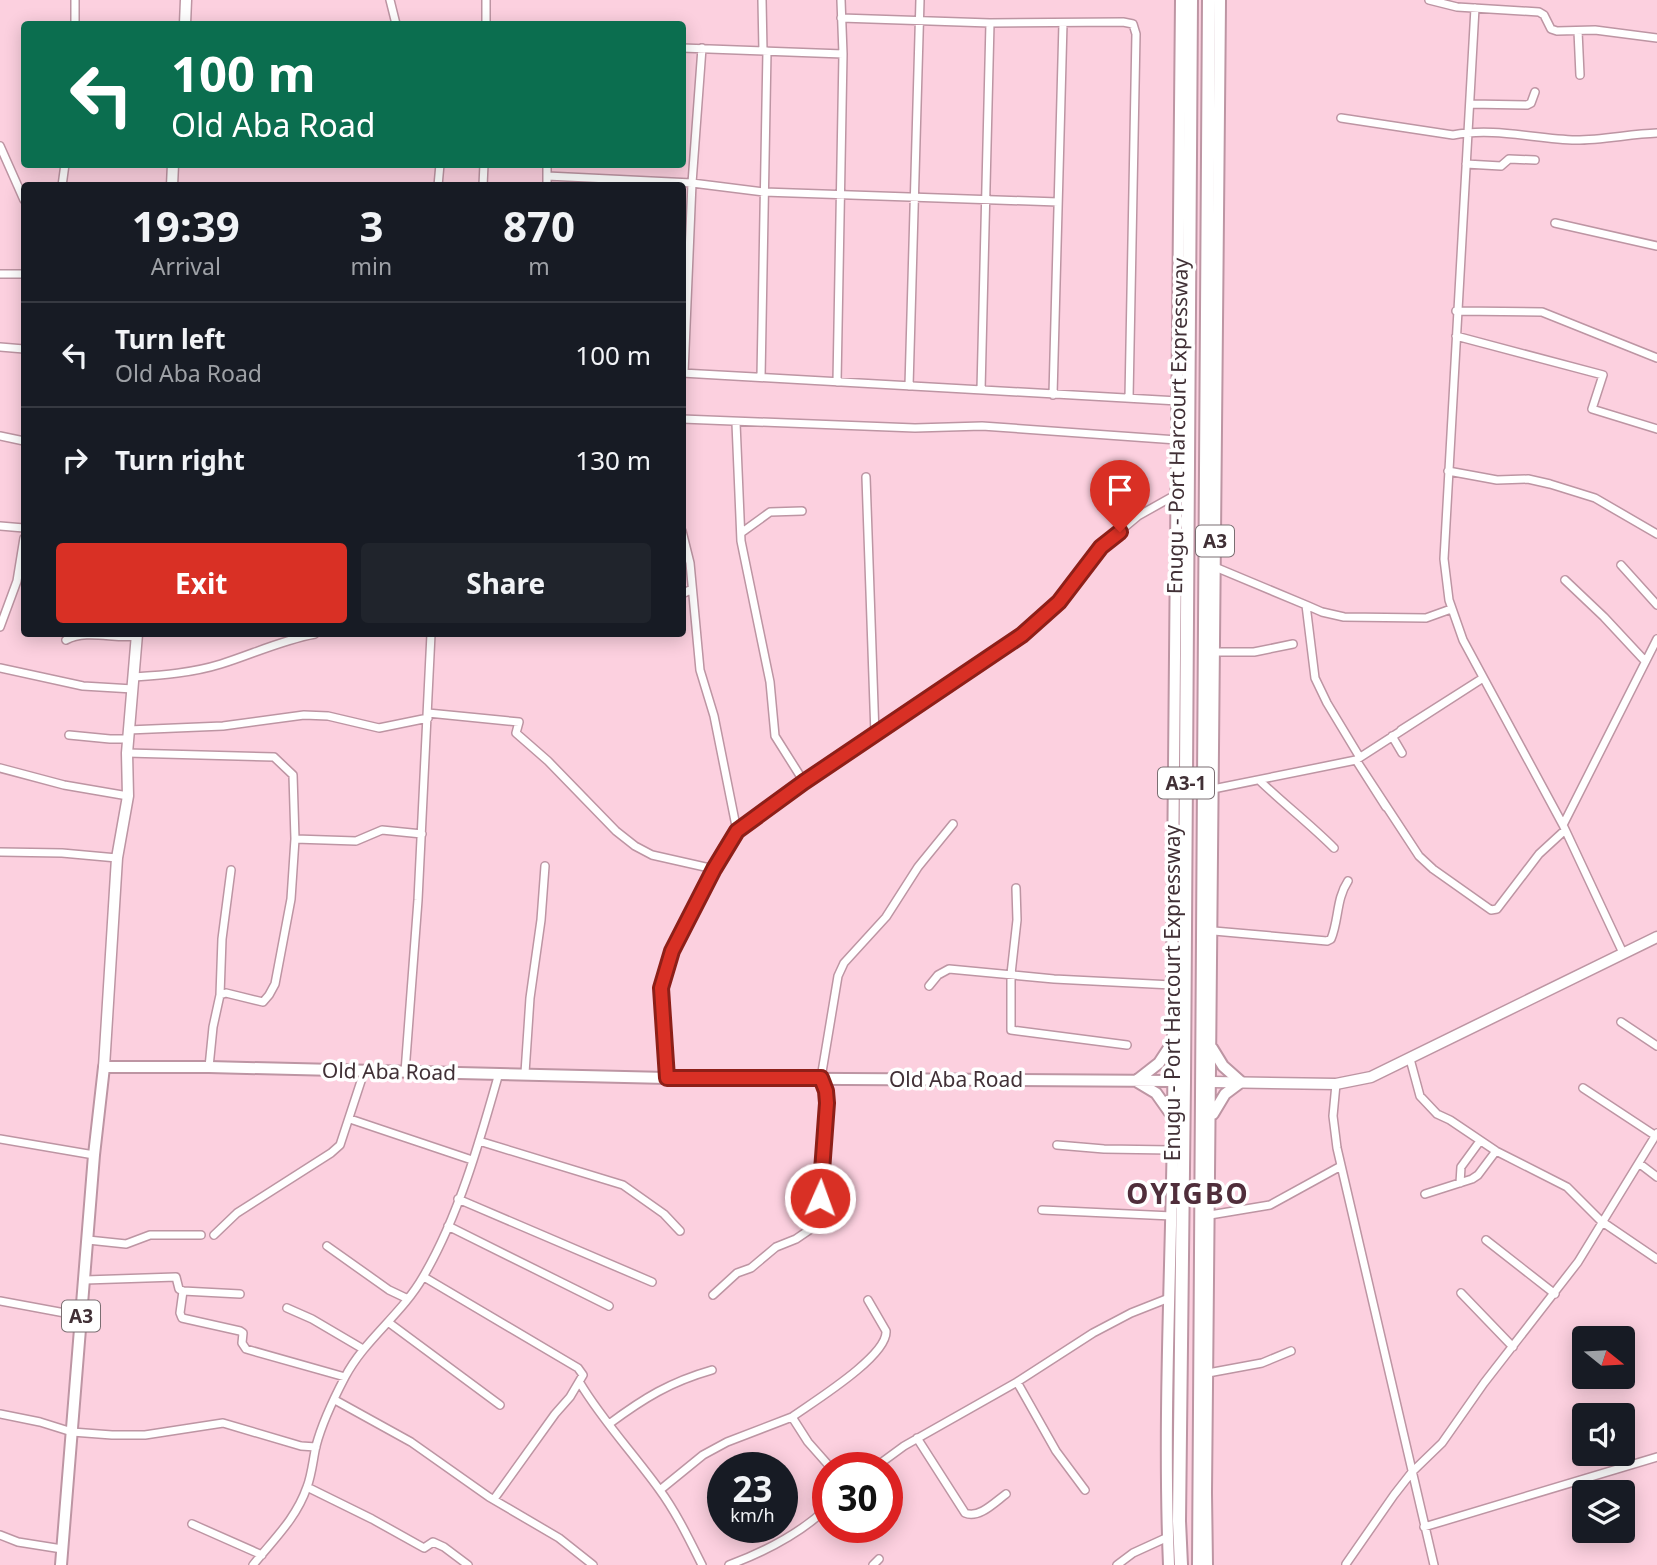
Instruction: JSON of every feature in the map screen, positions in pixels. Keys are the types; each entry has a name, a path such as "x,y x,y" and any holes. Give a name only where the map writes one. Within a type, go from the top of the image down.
{"highway":[{"name":"Enugu - Port Harcourt Expressway","path":"1181,1565 1174,1447 1184,1068 1191,0"},
{"name":"Enugu - Port Harcourt Expressway","path":"1199,1565 1209,0"},
{"path":"1189,193 1208,193"}],"main road":[{"name":"Enugu - Port Harcourt Expressway","path":"1169,1565 1168,1537 1174,1447 1169,1298 1174,1040 1172,985 1181,0"},
{"name":"Enugu - Port Harcourt Expressway","path":"1207,1565 1220,0"},
{"path":"1173,1116 1156,1093 1136,1081 1159,1063 1174,1040"},
{"path":"1212,1048 1223,1066 1241,1082 1225,1094 1212,1117"},
{"name":"Old Aba Road","path":"104,1067 525,1073 667,1078 1173,1081"},
{"name":"A3","path":"61,1565 94,1155 104,1067"}],"street":[{"path":"75,0 75,21"},
{"path":"185,21 186,0"},
{"path":"390,0 395,21"},
{"path":"486,0 486,21"},
{"path":"761,377 765,51 762,0"},
{"path":"837,382 843,54 841,0"},
{"path":"909,386 920,0"},
{"path":"1429,0 1475,8 1539,12 1544,15 1551,29 1616,32 1657,38"},
{"path":"1475,8 1456,311 1445,583 1451,609 1463,640 1564,828 1623,953"},
{"path":"841,18 1133,24 1136,34 1129,398"},
{"path":"981,390 990,23"},
{"path":"1053,395 1063,23"},
{"path":"1578,31 1580,75"},
{"path":"686,47 843,54"},
{"path":"686,310 702,48"},
{"path":"1469,104 1528,105 1535,92"},
{"path":"1341,118 1453,135 1468,132 1577,140 1657,133"},
{"path":"1,149 21,193"},
{"path":"1466,164 1501,166 1509,159 1535,160"},
{"path":"547,168 547,182"},
{"path":"547,176 671,182"},
{"path":"686,183 764,192 841,196 1058,202"},
{"path":"1555,223 1657,246"},
{"path":"0,274 21,274"},
{"path":"1456,311 1542,312 1657,358"},
{"path":"1455,336 1603,375 1591,409 1657,429"},
{"path":"0,347 21,349"},
{"path":"686,373 1178,401"},
{"path":"686,419 915,428 982,426 1177,440"},
{"path":"736,423 741,533 770,682 775,736 804,782"},
{"path":"0,436 21,440"},
{"path":"1448,471 1497,480 1528,479 1563,488 1595,498 1657,534"},
{"path":"866,477 875,735"},
{"path":"667,1078 661,988 672,951 714,869 737,831 804,782 1022,635 1059,602 1101,547 1138,516 1177,494"},
{"path":"741,533 770,512 802,511"},
{"path":"0,526 21,528"},
{"path":"686,554 700,670 714,716 737,831"},
{"path":"0,628 17,581 21,556"},
{"path":"1621,565 1657,605"},
{"path":"1215,567 1322,612 1344,617 1426,618 1451,609"},
{"path":"1564,580 1604,617 1645,661"},
{"path":"686,592 692,589"},
{"path":"1306,605 1315,678 1386,807 1419,856 1491,910 1497,909 1539,854 1564,828 1657,639"},
{"path":"66,640 71,637"},
{"path":"104,1067 117,858 128,796 127,753 136,637"},
{"path":"134,677 190,672 302,637"},
{"path":"405,1072 422,834 431,637"},
{"path":"1215,652 1254,652 1293,644"},
{"path":"0,668 83,686 133,689"},
{"path":"1213,789 1357,758 1483,678"},
{"path":"69,735 110,739 304,715 328,716 379,728 428,715 519,722 516,733 548,761 616,831 635,846 652,856 714,869"},
{"path":"1392,736 1402,753"},
{"path":"127,753 274,757 293,775 295,839 291,899 279,967 269,995 263,1002 226,993 220,995"},
{"path":"0,768 64,785 128,796"},
{"path":"1259,781 1334,848"},
{"path":"713,1295 737,1273 751,1268 776,1247 796,1239 818,1224 821,1215 821,1173 827,1103 821,1078 838,976 845,963 886,917 918,867 953,824"},
{"path":"295,839 356,841 383,830 422,834"},
{"path":"0,852 62,853 117,858"},
{"path":"525,1073 530,998 541,920 545,866"},
{"path":"209,1067 220,995 222,939 231,870"},
{"path":"1214,931 1327,941 1334,933 1340,898 1348,881"},
{"path":"1016,888 1017,920 1011,974 1011,1030 1127,1045"},
{"path":"1212,1082 1336,1084 1371,1077 1657,937"},
{"path":"929,986 938,975 949,969 1068,980 1172,985"},
{"path":"1621,1022 1657,1046"},
{"path":"1410,1059 1420,1096 1437,1114 1496,1151 1567,1187 1601,1221 1657,1259"},
{"path":"214,1235 237,1213 340,1145 364,1072"},
{"path":"253,1565 283,1532 307,1488 320,1431 345,1377 363,1349 424,1277 458,1199 499,1073"},
{"path":"1336,1084 1333,1116 1341,1166 1434,1565"},
{"path":"1346,1564 1412,1472 1442,1443 1555,1294 1582,1256 1601,1221 1657,1135 1583,1088"},
{"path":"350,1119 472,1160"},
{"path":"0,1139 94,1155"},
{"path":"1460,1183 1461,1167 1480,1140"},
{"path":"479,1141 623,1185 664,1214 680,1231"},
{"path":"1057,1145 1171,1150"},
{"path":"1425,1194 1478,1175 1496,1151"},
{"path":"1640,1164 1657,1177"},
{"path":"1210,1215 1270,1205 1341,1166"},
{"path":"458,1199 652,1282"},
{"path":"1042,1210 1172,1216"},
{"path":"448,1226 609,1307"},
{"path":"88,1240 125,1244 150,1236 201,1235"},
{"path":"1486,1240 1555,1294"},
{"path":"327,1246 408,1299"},
{"path":"85,1280 170,1277 176,1278 179,1290 183,1291 240,1294"},
{"path":"424,1277 578,1368 583,1375 494,1499"},
{"path":"183,1291 180,1313 186,1320 240,1331 247,1349 345,1377"},
{"path":"1461,1293 1513,1347"},
{"path":"897,1452 1017,1382 1093,1333 1131,1313 1169,1298"},
{"path":"660,1490 703,1455 727,1442 792,1417 844,1380 879,1349 887,1337 886,1331 868,1300"},
{"path":"0,1301 81,1316"},
{"path":"287,1308 312,1319 363,1349"},
{"path":"388,1322 500,1405"},
{"path":"1208,1373 1262,1363 1291,1351"},
{"path":"609,1424 662,1388 712,1370"},
{"path":"580,1382 592,1403 660,1490 686,1532 702,1565"},
{"path":"1017,1382 1056,1451 1085,1490"},
{"path":"335,1400 411,1442 494,1499 559,1538 593,1565"},
{"path":"0,1414 72,1432 145,1435 223,1423 301,1446 316,1447"},
{"path":"792,1417 817,1452"},
{"path":"917,1438 965,1513 971,1516 979,1514 1006,1494"},
{"path":"1424,1527 1657,1457"},
{"path":"307,1488 372,1519 415,1545 424,1548 433,1542 444,1547 468,1565"},
{"path":"730,1565 765,1549 812,1521"},
{"path":"192,1524 261,1555"},
{"path":"0,1535 18,1542 62,1549"},
{"path":"1117,1565 1133,1553 1168,1537"}],"district":[{"name":"OYIGBO","path":"1188,1194"}],"route":[{"path":"820,1198 827,1103 821,1078 667,1078 661,988 672,951 714,869 737,831 804,782 1022,635 1059,602 1101,547 1120,532"}]}
